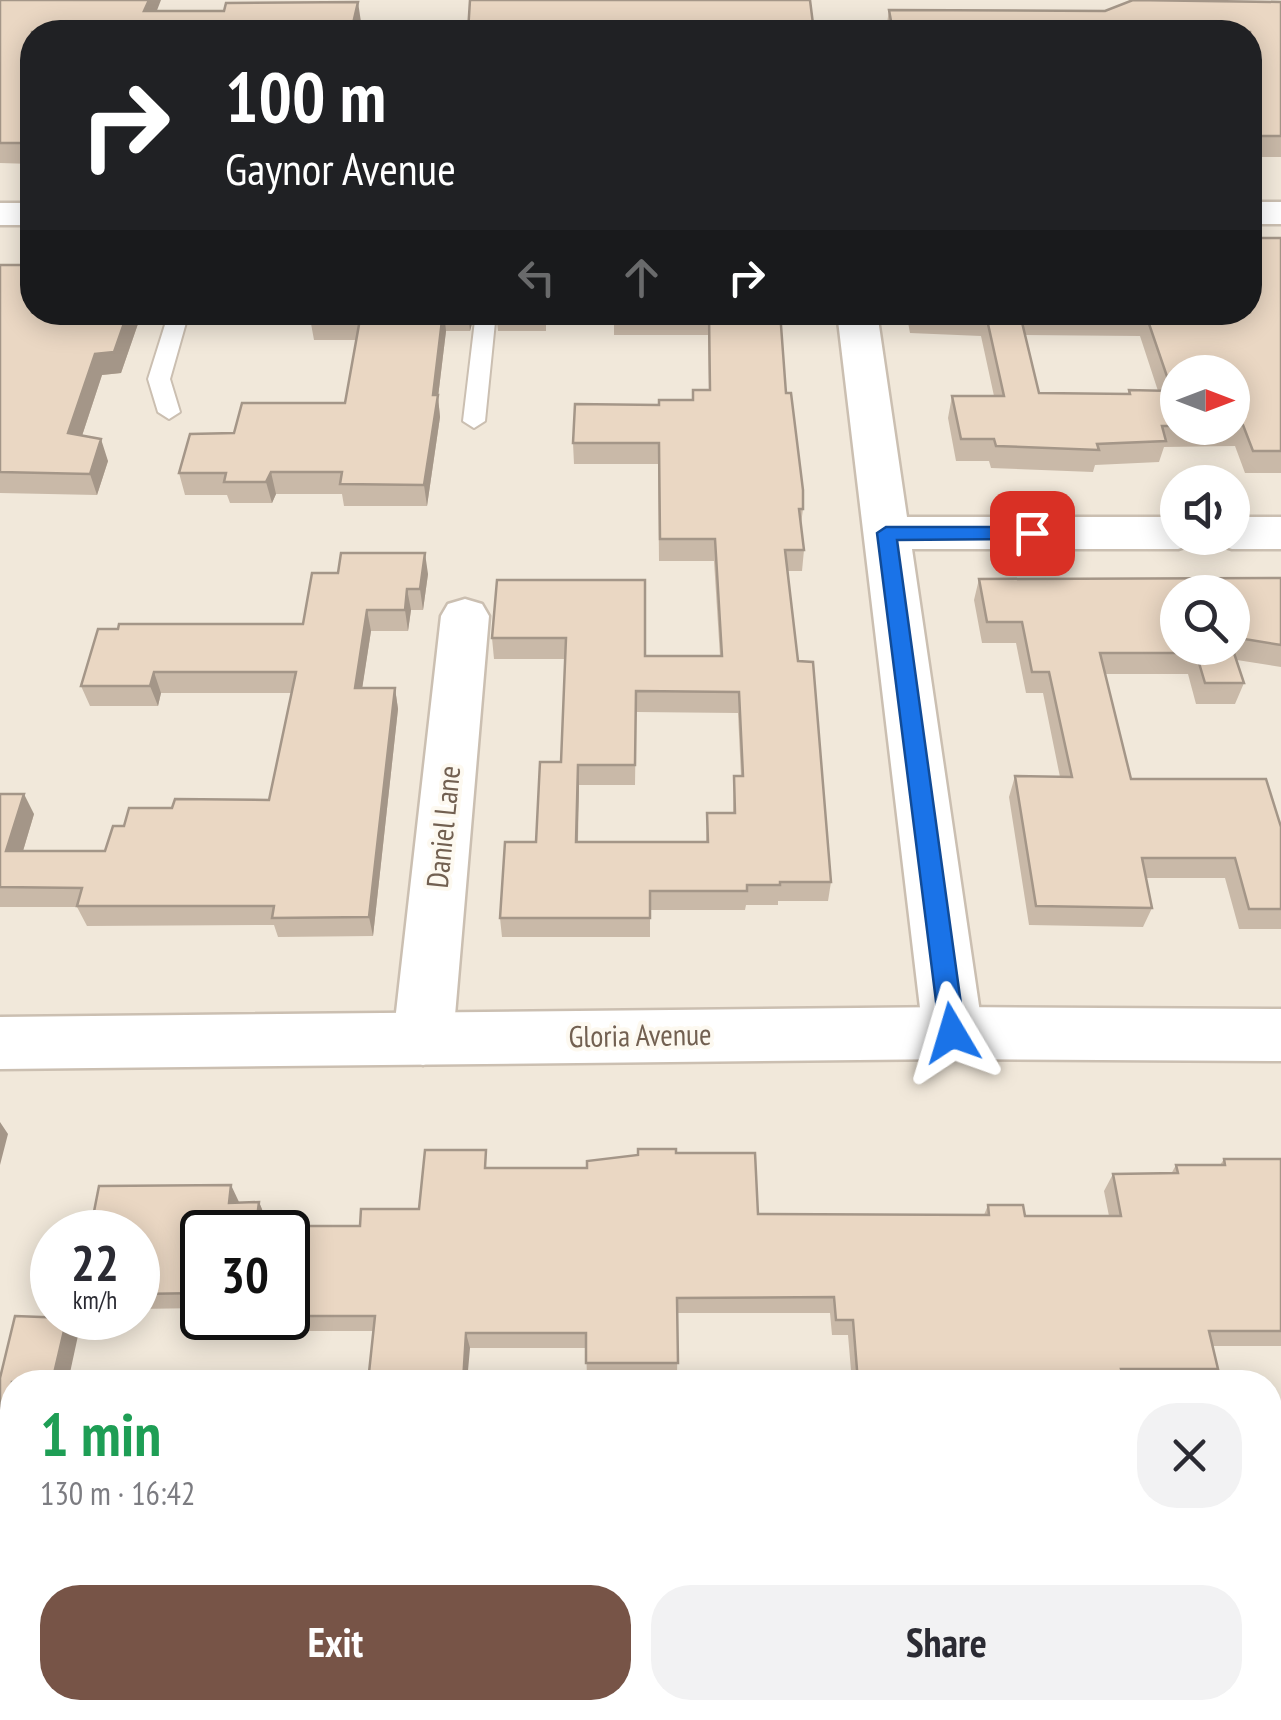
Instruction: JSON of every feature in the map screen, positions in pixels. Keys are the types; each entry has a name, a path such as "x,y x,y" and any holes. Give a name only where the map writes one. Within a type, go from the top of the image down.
{"street":[{"path":"859,325 952,1033"},
{"path":"886,533 1160,533"},
{"path":"1250,533 1281,533"},
{"name":"Daniel Lane","path":"423,1039 466,616"},
{"name":"Gloria Avenue","path":"0,1043 952,1033 1281,1035"}],"lane":[{"path":"169,412 159,378 175,325"},
{"path":"474,421 485,325"}],"shaded area":[{"path":"0,0 1281,0 1281,1370 0,1370"}],"building":[{"path":"0,0 149,0 144,11 224,11 226,3 358,2 354,20 20,20 20,143 0,143"},
{"path":"470,0 810,0 812,20 469,20"},
{"path":"1133,0 1281,2 1281,136 1262,136 1262,20 891,20 889,10 1105,11"},
{"path":"1262,238 1281,238 1281,451 1253,451 1250,355 1160,356 1149,325 1262,325"},
{"path":"0,265 20,265 20,325 123,325 114,352 95,354 68,433 101,439 90,474 0,472"},
{"path":"359,325 441,325 433,395 438,395 424,485 340,484 342,472 271,472 266,482 224,482 226,473 179,473 190,434 234,433 242,403 345,403"},
{"path":"709,325 781,325 786,393 791,393 803,490 803,509 799,509 804,550 785,550 798,661 813,662 831,882 747,885 747,891 650,891 650,918 500,918 505,842 536,842 540,762 561,762 566,638 492,638 497,580 645,580 645,656 722,656 715,539 660,539 659,443 573,443 575,404 659,405 659,400 693,400 693,390 710,390","holes":["636,691 739,692 743,776 734,776 735,813 707,813 708,842 576,842 578,765 635,765"]},
{"path":"988,325 1023,325 1039,393 1160,391 1160,441 1097,444 1099,450 996,446 994,439 961,439 952,396 1004,396"},
{"path":"341,553 425,553 420,589 407,589 405,610 367,610 355,688 395,688 369,917 272,918 274,906 77,906 82,888 0,887 0,794 24,794 6,851 105,851 113,826 124,826 129,808 172,808 175,799 269,800 296,672 154,672 150,686 81,686 98,629 118,629 119,624 303,624 312,573 338,573"},
{"path":"1160,578 1160,653 1100,653 1131,779 1266,779 1281,827 1281,909 1249,909 1235,858 1142,858 1152,908 1036,906 1015,776 1072,777 1049,672 1032,672 1022,622 987,622 979,579"},
{"path":"1250,578 1281,578 1281,645 1250,640"},
{"path":"1200,665 1238,665 1244,683 1205,683"},
{"path":"638,1149 755,1153 758,1214 989,1215 988,1205 1023,1205 1025,1216 1121,1216 1113,1174 1178,1173 1176,1165 1225,1165 1224,1159 1281,1159 1281,1331 1209,1331 1218,1369 857,1370 853,1320 836,1320 834,1297 677,1298 678,1363 586,1363 586,1333 466,1333 464,1370 369,1370 375,1316 310,1316 310,1226 360,1226 361,1209 419,1209 425,1150 486,1150 485,1168 587,1168 587,1161 638,1155"},
{"path":"231,1185 229,1203 259,1202 258,1210 180,1210 180,1293 160,1294 160,1210 94,1210 99,1186"},
{"path":"15,1316 30,1317 30,1340 62,1340 55,1370 2,1370"}],"route":[{"path":"952,1033 886,533 1032,533"}]}
